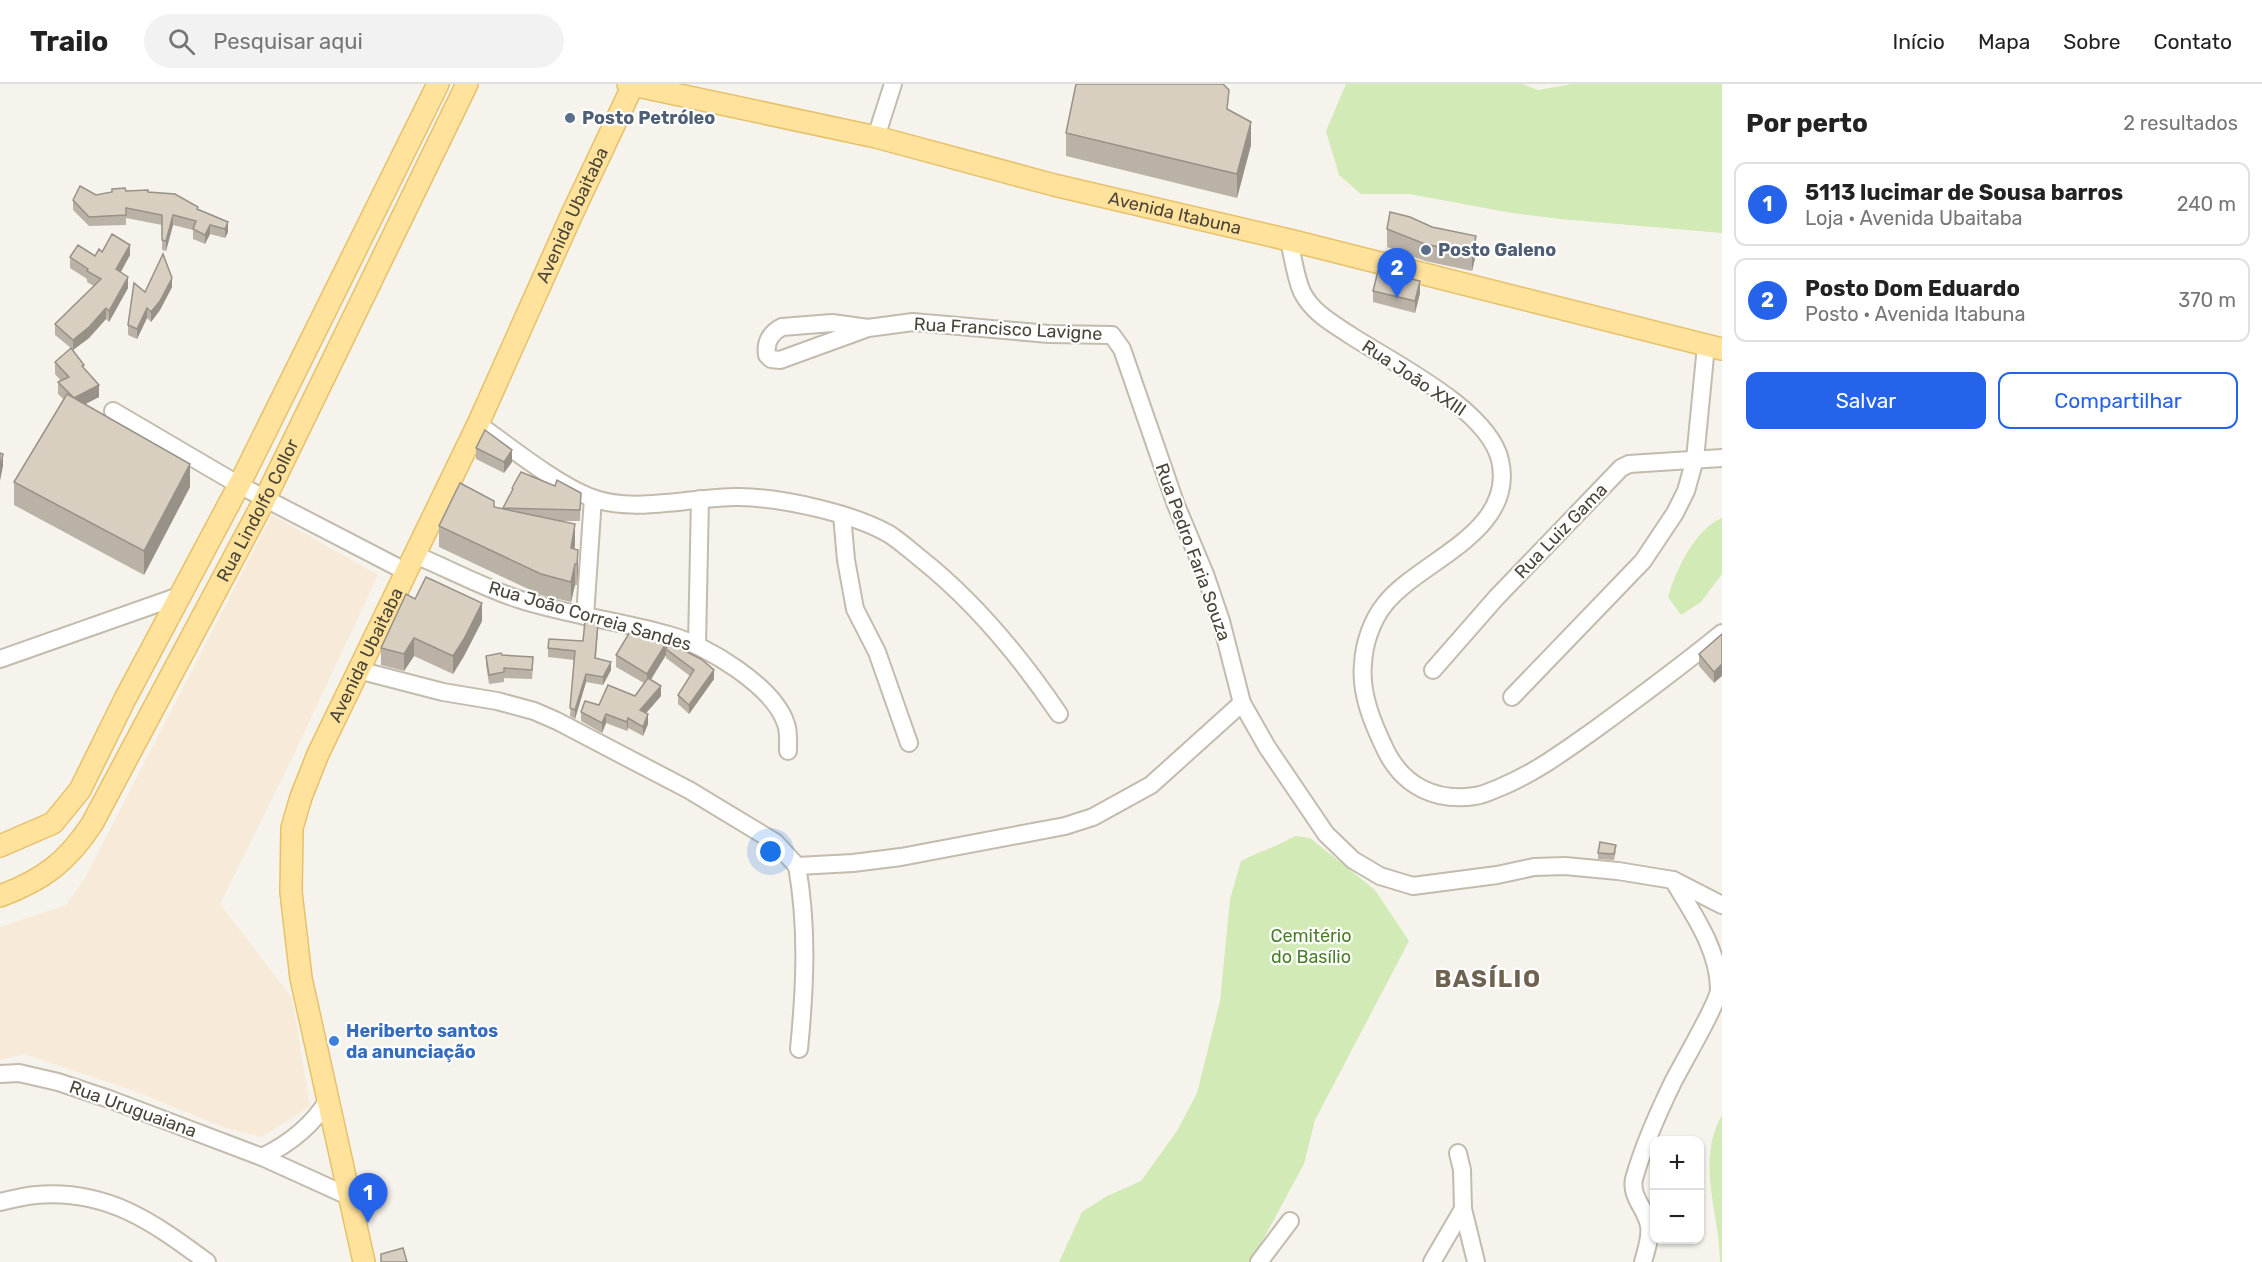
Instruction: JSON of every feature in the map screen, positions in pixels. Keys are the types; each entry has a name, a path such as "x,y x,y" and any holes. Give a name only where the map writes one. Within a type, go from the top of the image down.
{"main road":[{"name":"Rua Lindolfo Collor","path":"0,846 52,823 80,790 179,596 239,485 438,84"},
{"name":"Rua Lindolfo Collor","path":"0,896 21,888 54,868 75,849 92,824 265,500 467,84"},
{"name":"Avenida Itabuna","path":"631,85 876,137 1054,185 1289,240 1714,348"},
{"name":"Avenida Ubaitaba","path":"364,1262 301,978 291,892 292,828 318,754 477,424 631,85"}],"street":[{"path":"876,137 893,84"},
{"name":"Rua João XXIII","path":"1289,240 1302,293 1319,315 1435,388 1470,415 1487,432 1499,456 1502,468 1499,494 1489,514 1460,546 1397,590 1373,621 1363,661 1362,680 1373,723 1391,762 1409,781 1425,790 1448,798 1478,796 1505,785 1542,767 1663,680 1722,633"},
{"name":"Rua Francisco Lavigne","path":"868,328 832,323 782,327 774,330 768,339 767,356 780,360 868,328 913,322 1049,334 1112,335"},
{"name":"Rua Pedro Faria Souza","path":"1112,335 1122,349 1176,505 1221,621 1242,703 1267,747 1326,834 1353,860 1380,876 1413,886 1497,875 1534,867 1565,866 1618,871 1673,880 1722,905"},
{"path":"1512,697 1643,561 1667,526 1686,491 1695,459 1714,348"},
{"name":"Rua João Correia Sandes","path":"113,411 265,500 409,562 518,599 670,635 697,645 745,675 773,700 786,723 789,735 788,751"},
{"path":"477,424 565,484 592,498 633,504 741,497 818,508 863,522 890,535 938,572 994,630 1037,682 1059,714"},
{"name":"Rua Luiz Gama","path":"1433,670 1496,598 1621,468 1629,464 1722,458"},
{"path":"585,616 592,498"},
{"path":"697,645 700,499"},
{"path":"842,515 846,560 855,609 877,652 909,743"},
{"path":"0,660 179,596"},
{"path":"358,670 443,692 497,700 557,720 689,789 775,842 797,866 803,909 805,982 799,1049"},
{"path":"797,866 853,863 900,857 1065,826 1093,817 1151,785 1242,703"},
{"path":"1644,1262 1650,1230 1635,1191 1634,1181 1673,1082 1720,991 1717,968 1707,936 1673,880"},
{"name":"Rua Uruguaiana","path":"0,1074 19,1073 58,1082 262,1157 348,1196"},
{"path":"262,1157 286,1144 300,1132 322,1111 328,1100"},
{"path":"1458,1153 1462,1170 1463,1209 1476,1262"},
{"path":"0,1202 35,1195 66,1194 107,1202 134,1213 207,1262"},
{"path":"1432,1262 1463,1209"},
{"path":"1259,1262 1290,1221"}],"shaded area":[{"path":"272,515 378,575 295,752 220,904 292,998 310,1106 262,1137 226,1128 132,1090 24,1054 0,1060 0,927 66,905 85,878"}],"green space":[{"path":"1346,84 1522,84 1538,90 1572,84 1722,84 1722,233 1560,219 1512,213 1409,194 1361,194 1339,175 1326,131"},
{"path":"1722,518 1722,574 1701,602 1681,615 1668,597 1681,563 1704,531"},
{"name":"Cemitério do Basílio","path":"1295,836 1310,838 1375,890 1409,941 1315,1120 1304,1164 1251,1262 1059,1262 1082,1212 1107,1196 1141,1181 1177,1131 1197,1093 1220,1001 1230,899 1241,861"},
{"path":"1722,1115 1722,1262 1720,1262 1711,1188 1710,1151 1714,1133"}],"building":[{"path":"1076,84 1223,84 1229,90 1227,109 1251,122 1237,174 1066,133"},
{"path":"80,186 96,195 112,192 112,189 125,188 126,191 148,190 148,192 175,194 198,207 197,209 228,222 225,229 210,225 205,235 193,229 196,221 173,215 166,241 162,240 162,215 126,208 126,215 89,217 73,200"},
{"path":"1390,212 1410,217 1432,227 1476,236 1472,254 1425,244 1387,229"},
{"path":"112,234 130,245 116,269 128,277 109,311 106,308 89,327 73,340 55,324 101,279 70,257 78,245 95,256 99,249 102,252"},
{"path":"163,254 172,278 160,301 151,312 147,308 137,329 128,325 134,283 145,292"},
{"path":"1378,271 1420,281 1415,301 1373,291"},
{"path":"71,348 84,365 82,366 99,385 74,398 58,382 69,377 55,362"},
{"path":"67,394 190,464 144,551 14,482"},
{"path":"485,430 512,450 504,462 476,448"},
{"path":"0,453 3,454 0,469"},
{"path":"521,472 555,486 557,480 581,493 580,510 503,508"},
{"path":"460,483 494,501 494,507 575,524 571,548 578,550 577,564 575,564 571,582 541,574 439,526"},
{"path":"426,577 482,603 464,639 453,656 414,638 404,654 381,648 406,594 415,599"},
{"path":"585,621 598,623 595,658 611,662 603,677 586,674 575,710 570,708 575,651 548,648 549,639 583,641"},
{"path":"634,625 652,636 654,633 668,640 647,674 616,655"},
{"path":"1722,634 1722,664 1714,672 1699,654"},
{"path":"669,643 701,659 714,670 689,705 678,695 694,670 666,649"},
{"path":"501,653 502,655 533,657 532,670 504,668 504,672 489,675 486,656"},
{"path":"648,678 661,686 640,710 648,714 643,727 628,718 627,722 606,714 602,723 581,712 585,701 599,705 608,685 635,696"},
{"path":"1600,842 1616,845 1614,854 1598,853"},
{"path":"403,1248 407,1262 381,1262 381,1254"}],"place":[{"name":"Posto Petróleo","path":"570,118"},
{"name":"Posto Galeno","path":"1426,250"},
{"name":"Posto Dom Eduardo","path":"1397,298"},
{"name":"Heriberto santos da anunciação","path":"334,1041"},
{"name":"5113 lucimar de Sousa barros","path":"368,1223"}],"district":[{"name":"BASÍLIO","path":"1488,979"}]}
